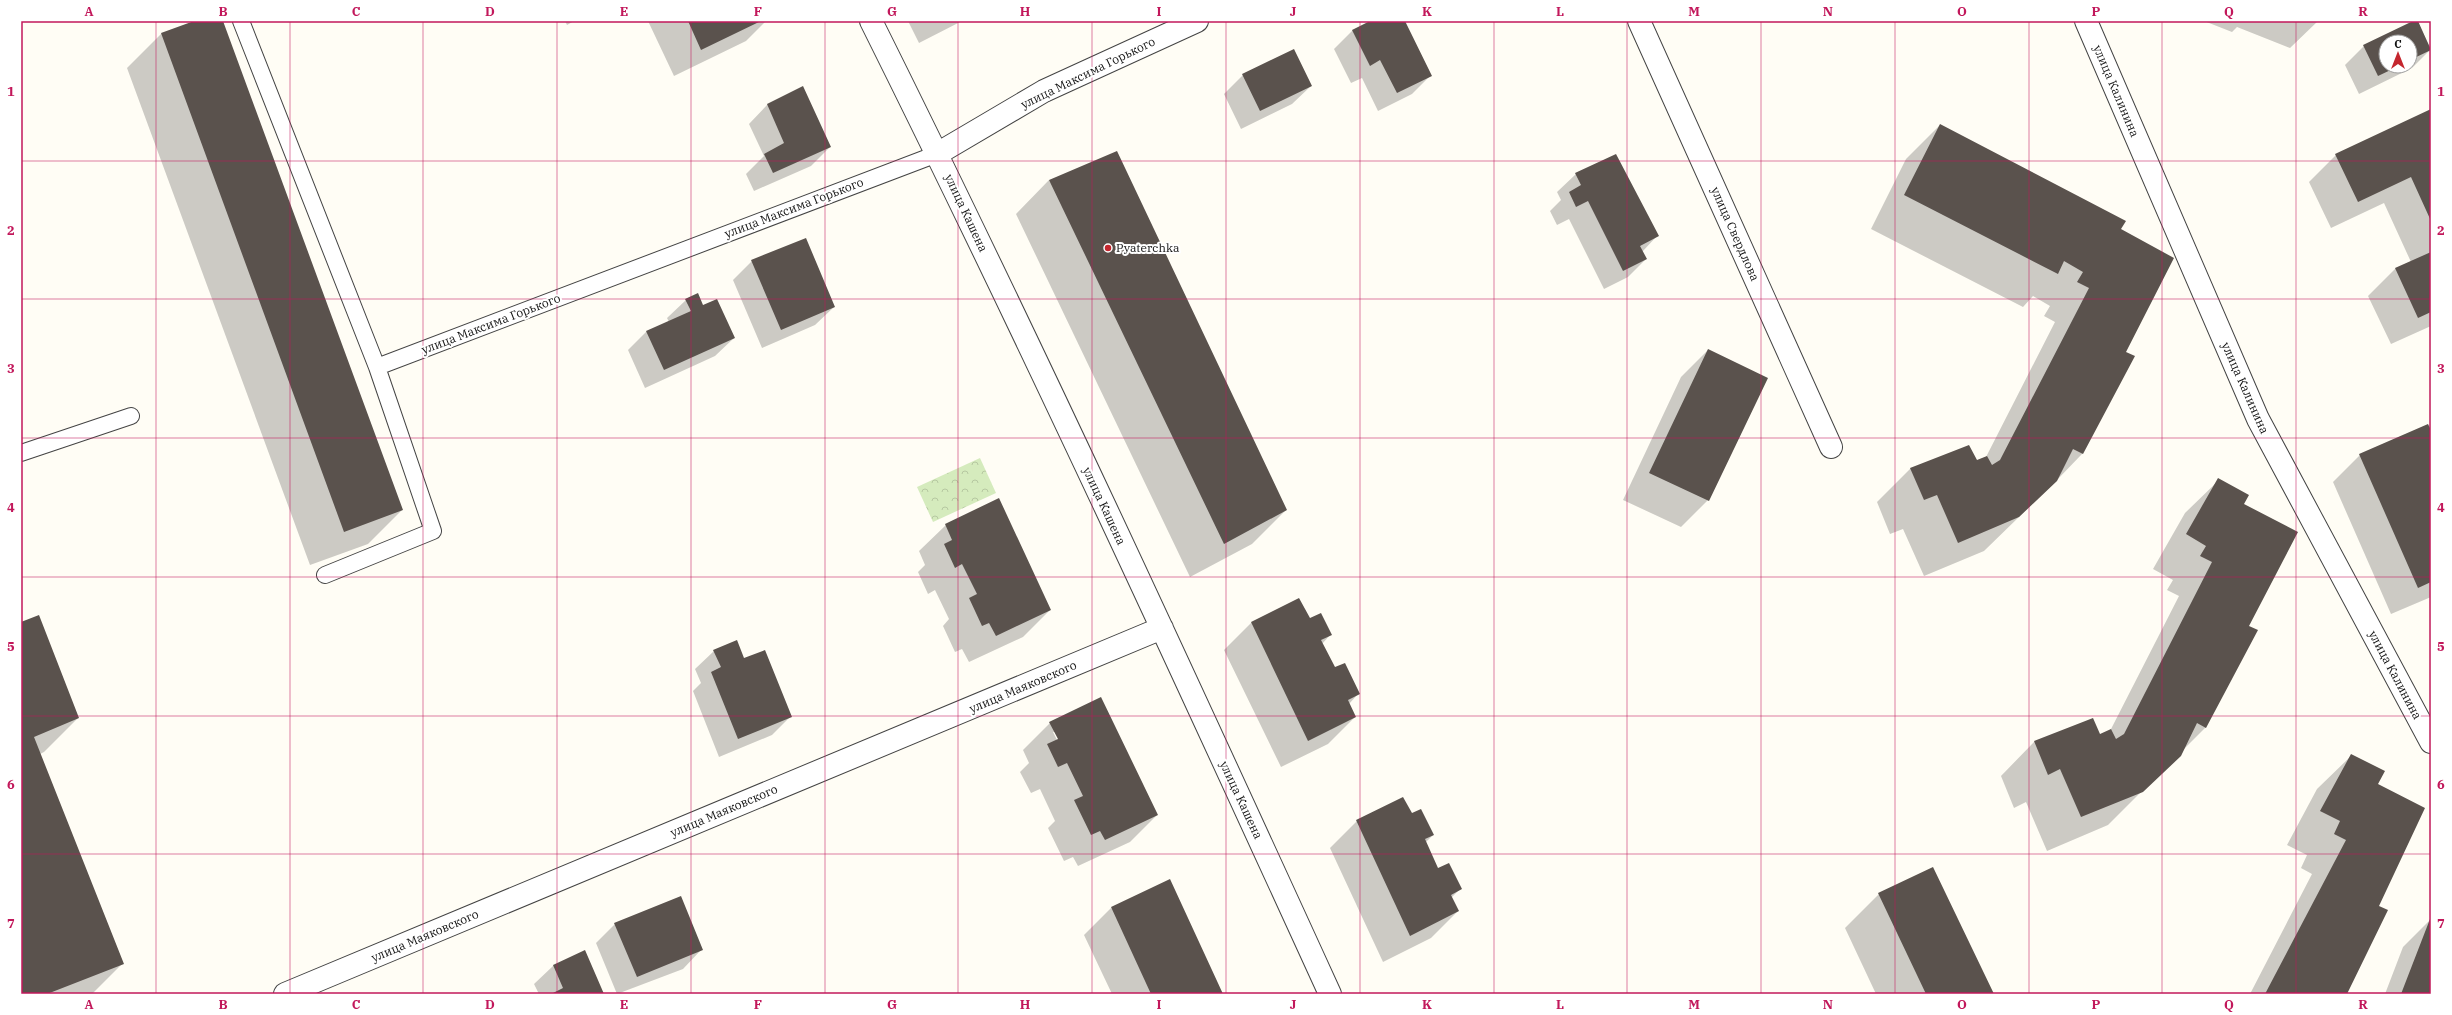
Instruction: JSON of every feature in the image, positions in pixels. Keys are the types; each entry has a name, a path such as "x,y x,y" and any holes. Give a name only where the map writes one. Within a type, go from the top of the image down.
{"street":[{"name":"улица Кашена","path":"871,21 938,154 1162,628 1330,994"},
{"name":"улица Максима Горького","path":"938,154 1044,91 1197,21"},
{"name":"улица Свердлова","path":"1639,21 1831,448"},
{"name":"улица Калинина","path":"2086,21 2258,419 2431,742"},
{"name":"улица Маяковского","path":"285,994 1162,628"}],"lane":[{"path":"242,21 377,367 433,531 325,575"},
{"name":"улица Максима Горького","path":"377,367 938,154"},
{"path":"21,454 131,416"}],"green space":[{"path":"980,458 996,493 933,522 917,487"}],"building":[{"path":"194,21 223,21 403,510 344,532 161,33"},
{"path":"688,21 761,21 701,50"},
{"path":"1370,21 1405,21 1432,76 1397,93 1380,60 1370,66 1352,30"},
{"path":"2413,21 2418,21 2431,50 2418,56 2418,34 2386,34"},
{"path":"2378,38 2378,74 2382,74 2378,76 2363,45"},
{"path":"1294,49 1312,86 1260,111 1242,74"},
{"path":"803,86 831,147 773,173 764,154 784,143 767,104"},
{"path":"2431,109 2431,221 2411,177 2358,202 2335,154"},
{"path":"1940,124 2126,221 2121,229 2174,258 2126,352 2135,356 2083,454 2073,449 2057,481 2019,517 1958,543 1937,495 1924,500 1910,468 1969,445 1977,460 1987,456 1992,465 2000,460 2089,288 2077,282 2083,272 2064,261 2058,274 1904,195"},
{"path":"1117,151 1287,510 1224,544 1049,180"},
{"path":"1616,154 1659,236 1640,246 1647,259 1623,271 1588,201 1576,207 1569,192 1581,185 1575,173"},
{"path":"806,238 835,307 781,330 751,260"},
{"path":"2431,252 2431,312 2418,318 2395,268"},
{"path":"698,293 703,305 717,299 735,338 664,370 646,331 691,311 685,299"},
{"path":"1708,349 1768,378 1709,501 1649,473"},
{"path":"2428,424 2431,430 2431,582 2418,588 2359,454"},
{"path":"2218,478 2249,495 2244,504 2298,532 2249,626 2258,630 2206,728 2197,723 2181,756 2143,792 2081,817 2060,769 2048,775 2034,741 2093,718 2100,734 2111,729 2116,739 2124,734 2212,562 2200,556 2206,546 2186,534"},
{"path":"999,498 1051,610 996,636 989,623 982,626 969,598 977,594 962,564 955,568 944,544 952,540 945,524"},
{"path":"1299,598 1310,618 1321,613 1332,635 1321,640 1335,667 1345,663 1360,694 1348,700 1356,717 1308,741 1251,622"},
{"path":"39,615 79,718 34,737 124,964 47,994 21,994 21,622"},
{"path":"737,640 744,658 765,650 792,717 738,739 711,672 721,667 713,650"},
{"path":"1101,697 1158,815 1105,840 1100,831 1091,835 1074,800 1083,796 1067,763 1058,767 1047,744 1058,739 1049,722"},
{"path":"2351,754 2385,771 2378,784 2425,808 2379,906 2388,910 2347,994 2265,994 2346,840 2334,834 2340,821 2320,811"},
{"path":"1403,797 1412,813 1421,809 1434,835 1425,839 1438,868 1449,863 1462,889 1451,895 1459,911 1410,936 1356,820"},
{"path":"1933,867 1994,994 1926,994 1878,893"},
{"path":"1170,879 1223,994 1151,994 1111,907"},
{"path":"681,896 703,950 637,977 614,923"},
{"path":"2430,919 2431,994 2401,994"},
{"path":"585,950 604,994 551,994 563,988 553,965"}],"place":[{"name":"Pyaterchka","path":"1108,248"}]}
